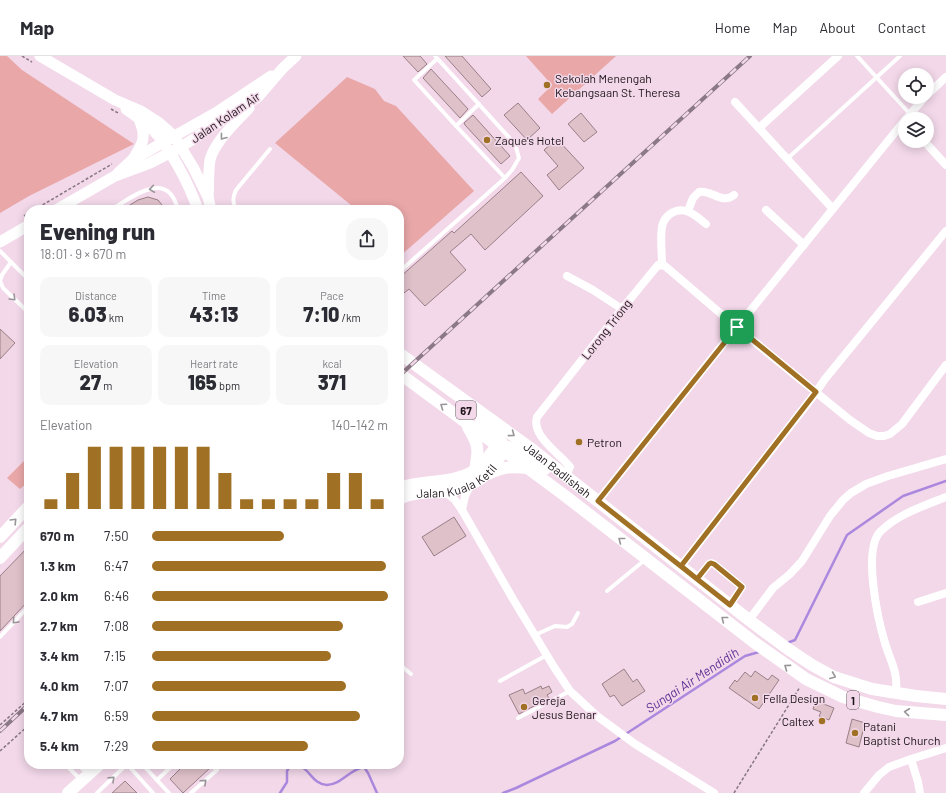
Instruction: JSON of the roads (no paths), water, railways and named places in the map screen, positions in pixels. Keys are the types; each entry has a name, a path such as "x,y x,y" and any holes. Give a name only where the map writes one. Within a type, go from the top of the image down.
{"main road":[{"name":"Jalan Kolam Air","path":"115,176 170,154 258,97 296,56"},
{"path":"37,60 139,119 152,129 170,154 194,197 196,205"},
{"name":"Jalan Kolam Air","path":"132,160 217,112 284,68"},
{"path":"208,197 210,160 214,151 233,125 258,97"},
{"path":"110,103 141,111 158,122 174,136 181,146 208,197 210,205"},
{"path":"67,205 115,176 132,160 144,139 143,129 139,119"},
{"path":"0,242 24,228"},
{"name":"Jalan Badlishah","path":"404,357 495,422 584,489 749,620 812,665 834,677 872,689 946,699"},
{"name":"67","path":"425,373 430,382 437,389 496,433 501,448"},
{"name":"Jalan Badlishah","path":"404,377 529,469 755,643 806,679 843,697 878,708 946,715"},
{"path":"465,422 478,445 480,473 504,468 517,467 529,469"},
{"path":"501,448 509,446 521,452 566,484 573,488 584,489"},
{"name":"Jalan Kuala Ketil","path":"404,498 412,494 423,492 445,492 471,484 480,473 482,464 501,448"},
{"name":"Jalan Kuala Ketil","path":"404,487 416,483 456,478 480,473"},
{"path":"0,537 24,511"},
{"path":"0,558 24,534"},
{"path":"68,793 95,769"}],"street":[{"path":"759,128 838,56"},
{"path":"934,88 946,77"},
{"path":"735,102 833,208"},
{"path":"912,112 919,104"},
{"path":"598,501 898,129"},
{"path":"930,148 946,165"},
{"path":"688,211 693,198 699,192 705,192 728,199 734,195"},
{"path":"706,224 688,211 677,210 670,214 664,221 662,231 662,265 859,427 869,433 884,436 896,430 946,365"},
{"path":"766,210 804,245"},
{"path":"681,566 825,379 946,231"},
{"name":"Lorong Triong","path":"566,476 570,468 549,446 537,430 537,418 656,266 662,265"},
{"path":"567,276 598,293 622,309"},
{"path":"749,620 773,588 799,565 836,508 851,493 866,484 888,476 946,459"},
{"path":"462,510 465,496 471,484"},
{"path":"445,492 455,500 462,510 497,573 546,655 570,691 597,716 635,744 714,793"},
{"path":"896,693 897,681 895,671 885,643 876,607 872,552 874,540 880,531 904,515 946,497"},
{"path":"918,602 946,593"},
{"path":"864,793 879,775 889,767 946,748"},
{"path":"911,759 920,793"}],"lane":[{"path":"857,56 876,77 901,112"},
{"path":"787,159 900,56"},
{"path":"404,268 505,178 519,158 515,144 436,57 414,80 505,178"},
{"path":"456,126 479,104"},
{"path":"234,205 233,196 236,190 270,149"},
{"path":"119,205 146,189 155,187 168,191 173,197 176,205"},
{"path":"0,251 24,275"},
{"path":"11,262 2,275 0,281 3,288 24,308"},
{"path":"607,591 646,559"},
{"path":"697,579 711,563 735,581 742,587 730,605"},
{"path":"0,637 24,611"},
{"path":"535,636 549,628 572,624 578,613"},
{"path":"500,681 546,655"},
{"path":"404,668 411,674"},
{"path":"518,718 570,691"},
{"path":"72,769 85,778"},
{"path":"80,769 85,778"},
{"path":"97,793 122,769"},
{"path":"132,769 154,793"},
{"path":"147,769 169,793"},
{"path":"157,780 169,769"},
{"path":"191,793 216,770 215,769"}],"waterway":[{"name":"Sungai Air Mendidih","path":"787,643 795,640 847,535 903,496 946,481"},
{"name":"Sungai Air Mendidih","path":"503,793 615,741 745,656 759,652"},
{"name":"Sungai Air Mendidih","path":"280,793 287,782 288,769"},
{"name":"Sungai Air Mendidih","path":"305,769 316,781 327,785 337,782 357,769"},
{"name":"Sungai Air Mendidih","path":"365,769 377,793"}],"railway":[{"path":"404,371 750,56"},
{"path":"0,731 24,709"}],"place":[{"name":"Sekolah Menengah Kebangsaan St. Theresa","path":"547,85"},
{"name":"Zaque's Hotel","path":"487,140"},
{"name":"Petron","path":"579,442"},
{"name":"Fella Design","path":"755,698"},
{"name":"Gereja Jesus Benar","path":"524,707"},
{"name":"Caltex","path":"822,721"},
{"name":"Patani Baptist Church","path":"855,733"}]}
